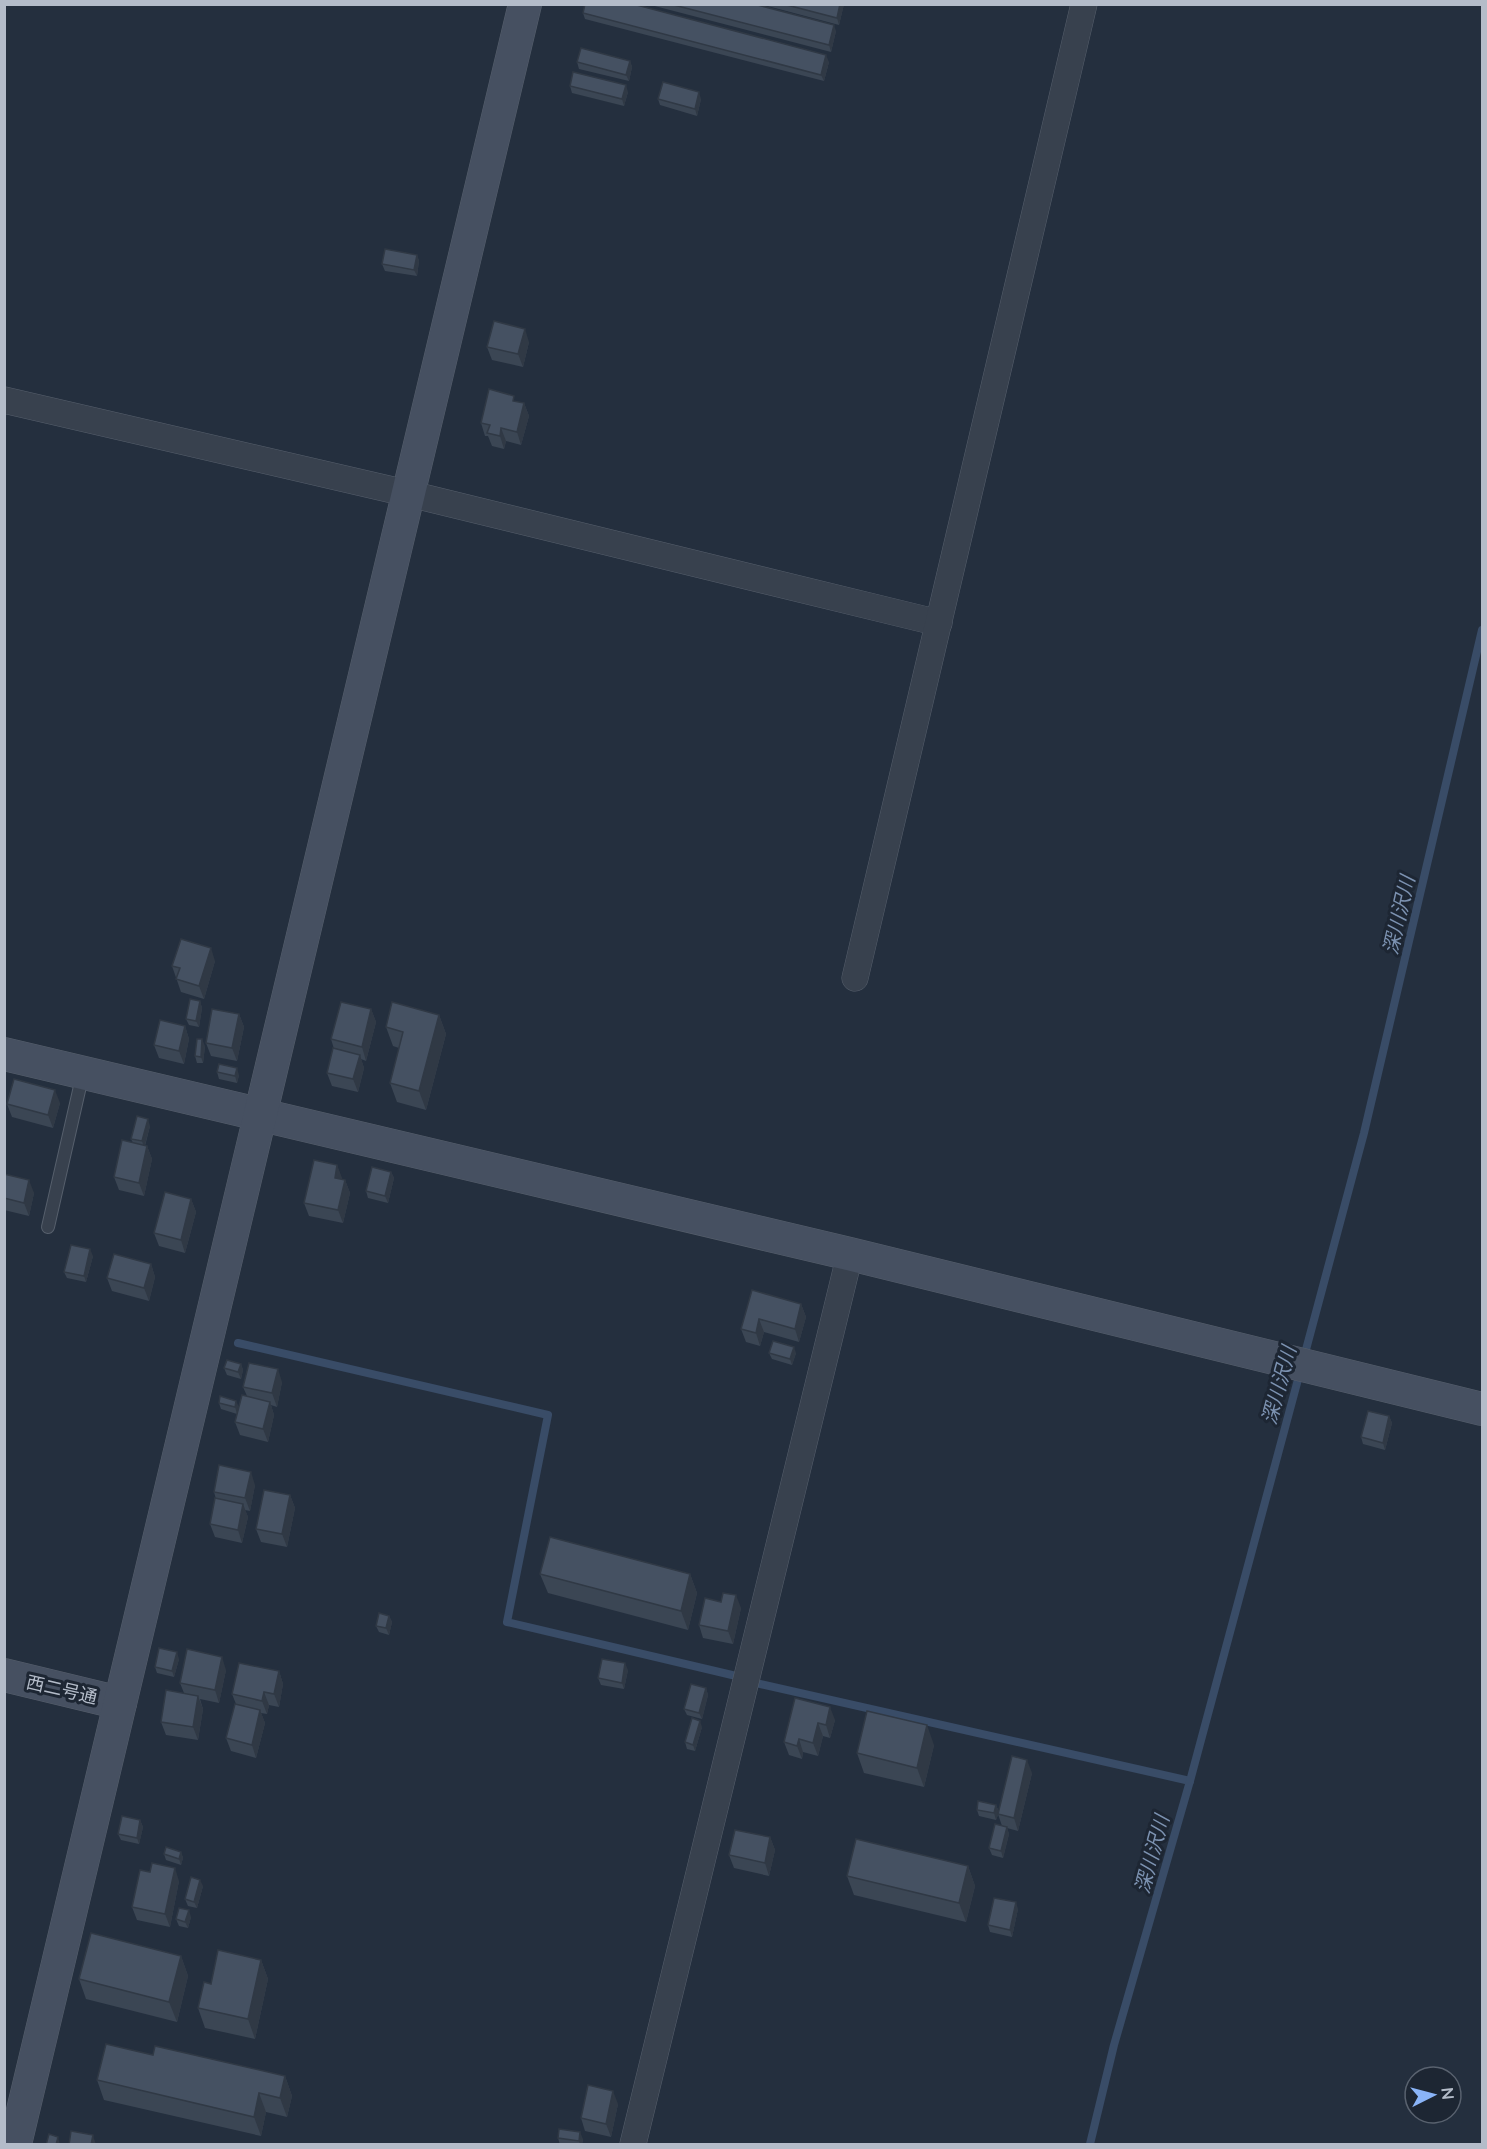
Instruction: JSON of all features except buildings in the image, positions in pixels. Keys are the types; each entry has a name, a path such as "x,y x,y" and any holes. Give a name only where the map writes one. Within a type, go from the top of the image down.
{"street":[{"path":"15,2145 525,4"},
{"path":"855,978 1084,4"},
{"path":"4,400 410,494 939,622"},
{"path":"4,1054 850,1254 1482,1409"},
{"path":"633,2145 850,1254"},
{"name":"西二号通","path":"4,1675 120,1702"}],"lane":[{"path":"48,1227 83,1072"}],"waterway":[{"name":"深川沢川","path":"1304,1357 1364,1133 1482,630"},
{"path":"238,1343 548,1415 507,1622 732,1675"},
{"name":"深川沢川","path":"1090,2144 1114,2045 1190,1781 1300,1372"},
{"path":"756,1683 1190,1781"}]}
